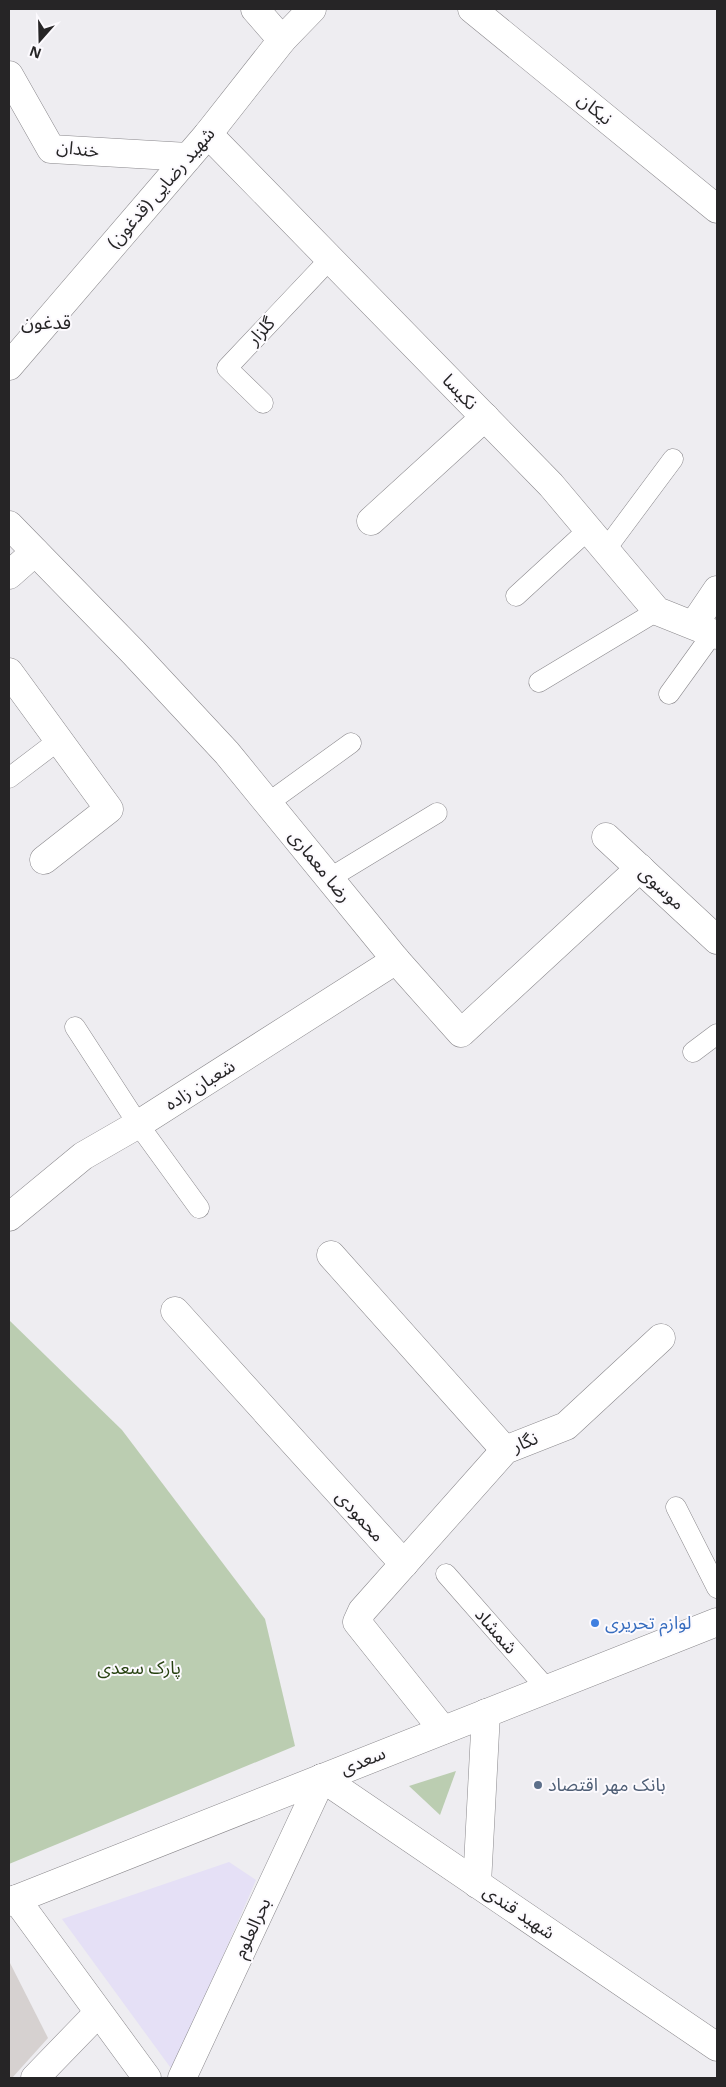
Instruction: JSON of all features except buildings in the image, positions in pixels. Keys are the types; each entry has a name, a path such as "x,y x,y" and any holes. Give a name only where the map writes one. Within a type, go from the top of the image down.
{"street":[{"path":"255,9 282,40"},
{"name":"(قدغون) شهید رضایی","path":"9,366 208,134 282,40 312,9"},
{"name":"نیکان","path":"472,9 717,209"},
{"name":"خندان","path":"9,75 51,149 188,157"},
{"name":"نکیسا","path":"208,134 551,485 657,611"},
{"path":"372,521 485,417"},
{"name":"رضا معماری","path":"9,525 227,753 396,960 461,1033 640,868"},
{"path":"9,575 35,552"},
{"path":"657,611 708,631 717,590"},
{"path":"11,680 59,740 109,809 44,860"},
{"name":"موسوی","path":"606,837 717,940"},
{"name":"شعبان زاده","path":"9,1217 83,1156 138,1124 396,960"},
{"path":"331,1255 505,1450"},
{"name":"محمودی","path":"175,1311 404,1564"},
{"name":"نگار","path":"404,1564 505,1450 566,1426 660,1338"},
{"path":"404,1564 362,1611 357,1622 443,1730"},
{"name":"سعدی","path":"12,1900 717,1622"},
{"path":"477,1884 486,1713"},
{"name":"شهید قندی","path":"322,1778 717,2047"},
{"name":"بحرالعلوم","path":"182,2078 322,1778"},
{"path":"12,1900 148,2078"},
{"path":"35,2078 98,2013"}],"lane":[{"name":"گلزار","path":"263,403 227,368 330,259"},
{"path":"516,596 598,539 672,459"},
{"path":"539,682 657,611"},
{"path":"669,694 708,631"},
{"path":"9,778 59,740"},
{"path":"268,803 351,743"},
{"path":"330,878 437,813"},
{"path":"76,1027 138,1124 199,1208"},
{"path":"693,1052 717,1034"},
{"path":"676,1507 717,1588"},
{"name":"شمشاد","path":"446,1574 547,1689"}],"shaded area":[{"path":"229,1862 256,1880 173,2071 62,1919"}],"green space":[{"name":"پارک سعدی","path":"9,1320 122,1430 265,1619 295,1746 9,1864"},
{"path":"456,1771 440,1815 409,1786"}],"place":[{"name":"لوازم تحریری","path":"595,1623"},
{"name":"بانک مهر اقتصاد","path":"538,1785"}],"district":[{"name":"قدغون","path":"46,322"}]}
